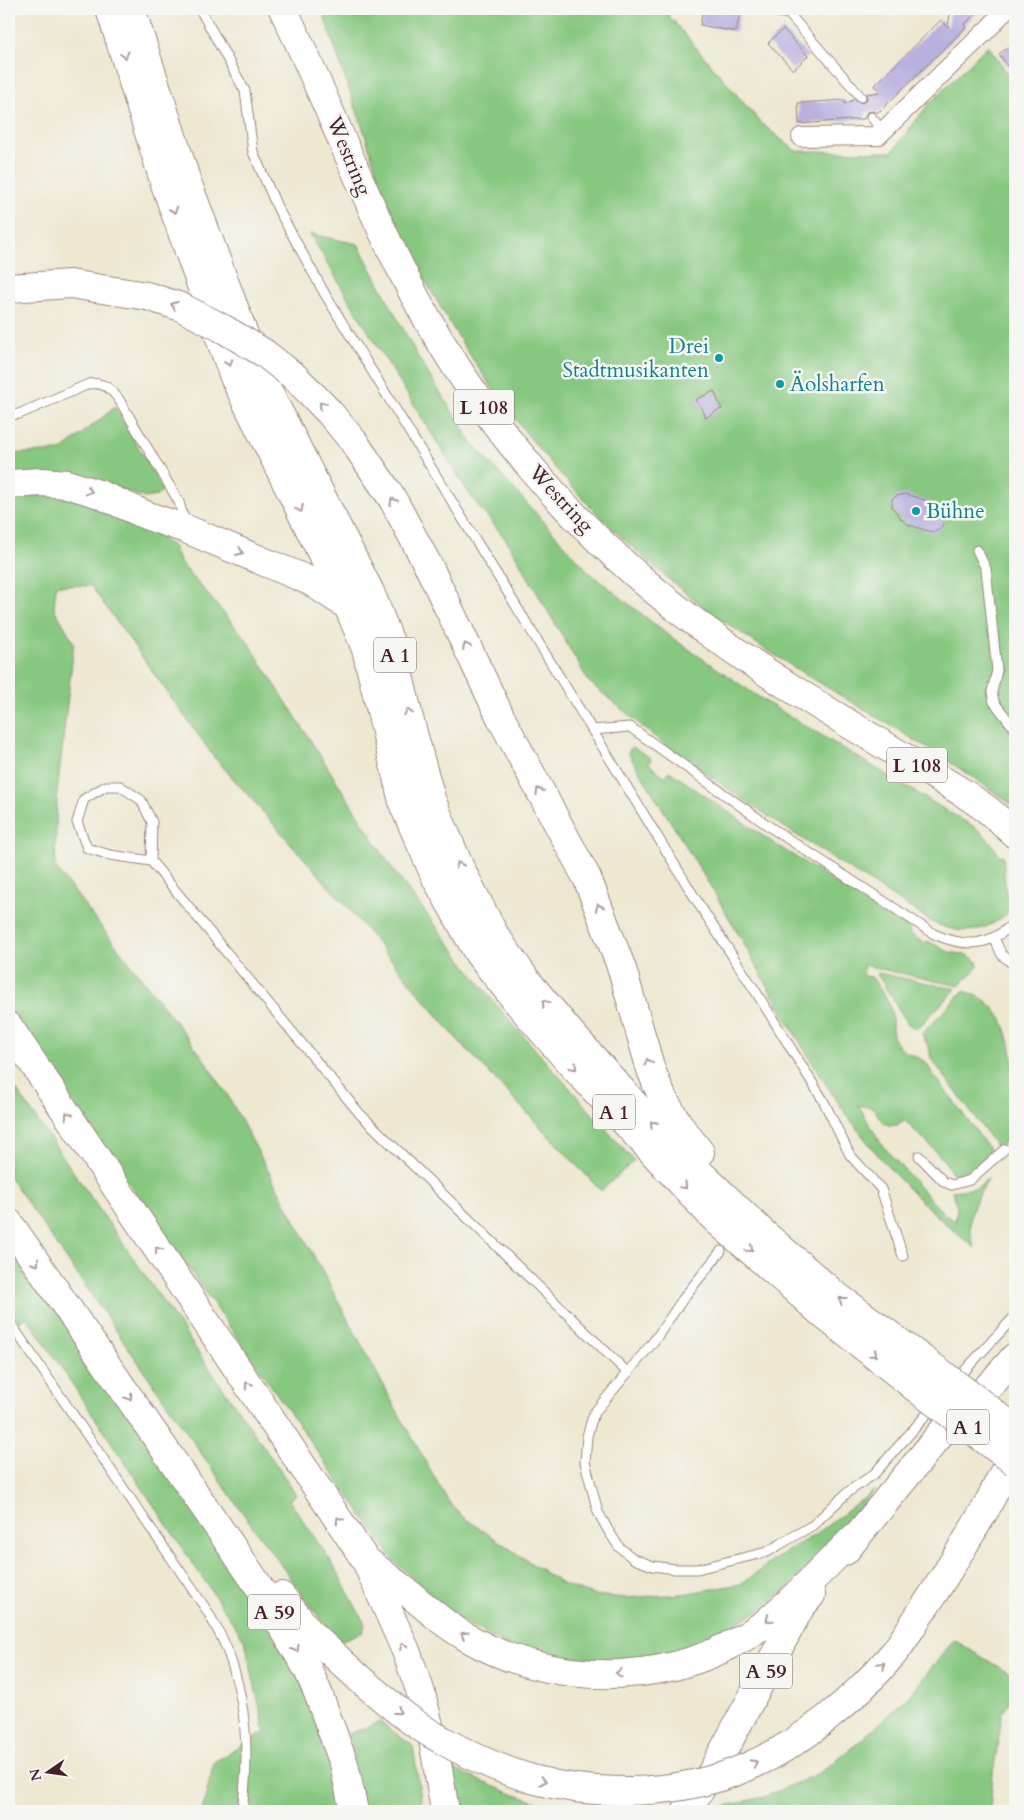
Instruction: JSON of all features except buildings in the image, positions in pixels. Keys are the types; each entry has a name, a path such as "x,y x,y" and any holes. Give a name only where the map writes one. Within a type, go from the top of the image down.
{"main road":[{"name":"A 1","path":"110,9 166,187 234,377 348,606 366,649 404,806 438,880 478,953 518,1004 564,1056 713,1217 825,1316 938,1386 1015,1429"},
{"name":"A 1","path":"131,9 187,182 257,369 370,592 393,650 410,722 432,799 460,868 494,934 556,1016 649,1120 703,1176 762,1232 938,1386 1015,1462"},
{"name":"Westring","path":"283,9 337,126 358,180 420,307 459,371 489,415 547,487 600,542 652,588 720,641 965,794 988,810 1015,834"},
{"path":"9,288 70,284 147,296 181,308 222,328 264,353 296,378 330,412 354,442 392,498 430,569 501,718 587,878 622,969 650,1070 663,1099 681,1128 762,1232"},
{"path":"9,484 42,482 67,484 99,494 148,516 186,529 310,581 348,606"},
{"path":"9,1027 366,1561 388,1615 406,1651 420,1690 434,1745 445,1811"},
{"name":"A 59","path":"9,1223 258,1584 308,1670 318,1693 344,1764 354,1811"},
{"name":"A 59","path":"686,1811 712,1772 800,1608 855,1537 943,1431 994,1381 1015,1357"},
{"name":"A 59","path":"697,1811 790,1650 838,1577 948,1444 1015,1372"},
{"path":"154,1433 310,1633 360,1680 401,1714 441,1740 486,1762 533,1779 566,1786 600,1790 669,1788 747,1767 801,1737 854,1696 895,1652 926,1606 986,1508 1015,1450"},
{"path":"366,1561 441,1621 505,1657 572,1673 637,1673 666,1668 700,1658 730,1645 764,1624 855,1537"}],"street":[{"path":"801,137 878,136 989,28 1006,9"}],"lane":[{"path":"200,9 245,91 253,152 278,209 326,296 385,396 700,906 823,1100 850,1155 881,1189 903,1256"},
{"path":"762,9 793,12 861,97"},
{"path":"871,117 883,131"},
{"path":"9,416 19,414 89,384 97,383 104,385 120,401 178,502 186,529"},
{"path":"977,550 986,569 997,670 992,692 994,702 1015,729"},
{"path":"593,730 630,727 773,829 934,934 961,944 977,943 994,938 1015,922"},
{"path":"151,861 110,855 87,848 77,822 84,799 106,786 120,786 141,800 152,822 151,861 360,1114 628,1373"},
{"path":"994,938 1002,955 1015,966"},
{"path":"919,1156 944,1182 952,1185 970,1180 1006,1149"},
{"path":"721,1251 685,1296 654,1341 594,1413 586,1436 585,1462 598,1512 619,1547 634,1559 653,1566 674,1569 697,1569 767,1552 801,1534 848,1492 874,1474 938,1386 1015,1316"},
{"path":"9,1321 208,1612 225,1646 236,1674 245,1718 247,1760 242,1811"}],"green space":[{"path":"322,9 663,9 762,124 796,151 892,152 927,106 988,45 1015,84 1015,92 1013,93 1015,96 1015,807 943,758 755,643 719,618 667,578 618,534 572,487 529,436 489,383 453,328 420,271 384,193"},
{"path":"310,234 358,244 418,357 472,443 590,573 668,635 766,702 979,830 992,844 999,856 1003,855 1005,888 1009,901 1015,906 996,922 976,930 956,930 932,922 781,825 696,767 654,736 589,682 507,541 471,497"},
{"path":"115,407 163,490 157,496 145,498 120,489 9,477 9,454 61,451"},
{"path":"42,495 86,500 121,511 173,546 180,562 246,639 393,870 498,1007 634,1161 601,1191 456,1038 349,909 214,757 91,586 56,585 54,608 74,643 57,793 55,867 201,1055 227,1094 396,1409 448,1501 463,1517 562,1584 593,1595 626,1598 682,1594 741,1584 791,1548 815,1535 875,1490 808,1569 768,1604 716,1637 662,1655 616,1661 578,1662 509,1647 456,1617 395,1562 9,1013 9,499"},
{"path":"632,747 651,758 649,764 664,776 669,771 778,846 910,929 909,933 924,943 928,941 949,952 967,955 977,961 978,967 959,986 863,965 864,976 872,977 889,1003 893,1036 898,1045 929,1066 993,1154 961,1178 958,1177 953,1174 936,1151 905,1121 894,1125 886,1124 874,1108 858,1105 882,1145 931,1200 955,1221 957,1207 952,1191 977,1188 989,1177 972,1211 970,1228 975,1248 947,1225 908,1188 872,1148 852,1122 797,1038 718,900 628,753"},
{"path":"877,974 956,989 917,1029 908,1024"},
{"path":"963,991 981,998 995,1009 1007,1032 1011,1049 1015,1087 1012,1124 1006,1139 998,1149 931,1058 929,1048 922,1034"},
{"path":"9,1079 286,1479 296,1495 289,1500 331,1561 365,1624 363,1632 337,1642 242,1512 9,1176"},
{"path":"9,1240 257,1600 313,1703 336,1779 341,1811 202,1811 214,1762 265,1732 245,1641 27,1317 9,1328"},
{"path":"954,1640 1015,1677 1015,1691 1003,1712 993,1772 990,1811 713,1811 715,1808 764,1797 821,1772 860,1741 909,1696"},
{"path":"380,1722 413,1746 423,1811 363,1811 349,1734"},
{"path":"453,1769 532,1801 582,1811 459,1811"}],"place":[{"name":"Drei Stadtmusikanten","path":"719,358"},
{"name":"Äolsharfen","path":"780,384"},
{"name":"Bühne","path":"916,511"}]}
